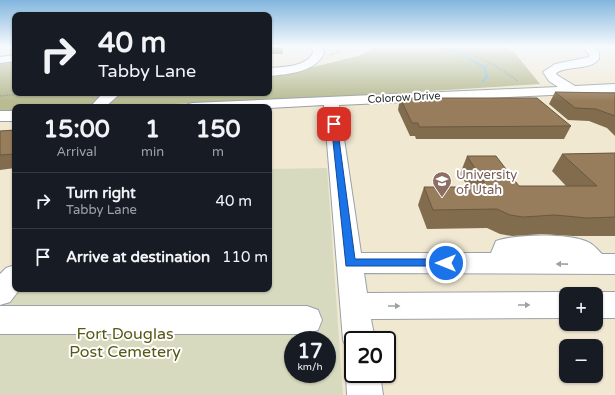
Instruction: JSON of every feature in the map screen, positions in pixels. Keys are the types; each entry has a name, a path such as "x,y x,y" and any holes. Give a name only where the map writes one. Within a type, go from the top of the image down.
{"street":[{"path":"275,64 288,70"},
{"path":"272,72 288,70 302,64"},
{"path":"548,72 555,68 575,64"},
{"path":"563,75 566,71 598,64"},
{"path":"548,72 563,75 578,88"},
{"path":"548,72 553,78 578,88"},
{"name":"Colorow Drive","path":"262,104 529,90 615,88"},
{"path":"100,104 108,96"},
{"path":"331,101 358,331"},
{"path":"0,116 12,116"},
{"path":"350,263 605,264"},
{"path":"355,306 559,305"},
{"path":"603,305 615,305"},
{"path":"0,320 308,320"},
{"path":"364,383 365,395"}],"path":[{"path":"490,64 514,78 529,90"},
{"path":"0,96 12,95"}],"shaded area":[{"name":"University of Utah","path":"0,64 12,64 12,96 272,96 272,64 615,64 615,395 0,395"}],"green space":[{"path":"0,64 12,64 12,96 272,96 272,70 284,74 323,64 524,64 540,84 212,103 12,104 12,112 0,112"},
{"name":"Fort Douglas Post Cemetery","path":"327,168 343,395 0,395 0,303 12,292 272,292 272,169"}],"building":[{"path":"555,92 615,93 615,116 596,109 575,108"},
{"path":"400,98 537,98 571,126 419,127 418,123 412,123"},
{"path":"12,130 12,154 0,155 0,131"},
{"path":"615,153 615,217 587,218 555,215 523,217 510,215 497,209 433,210 424,187 487,187 467,156 496,156 519,186 597,186 562,154"}],"waterway":[{"path":"479,64 485,68 487,77 483,81"}],"place":[{"name":"University of Utah","path":"442,198"}],"route":[{"path":"334,124 350,263 446,263"}]}
